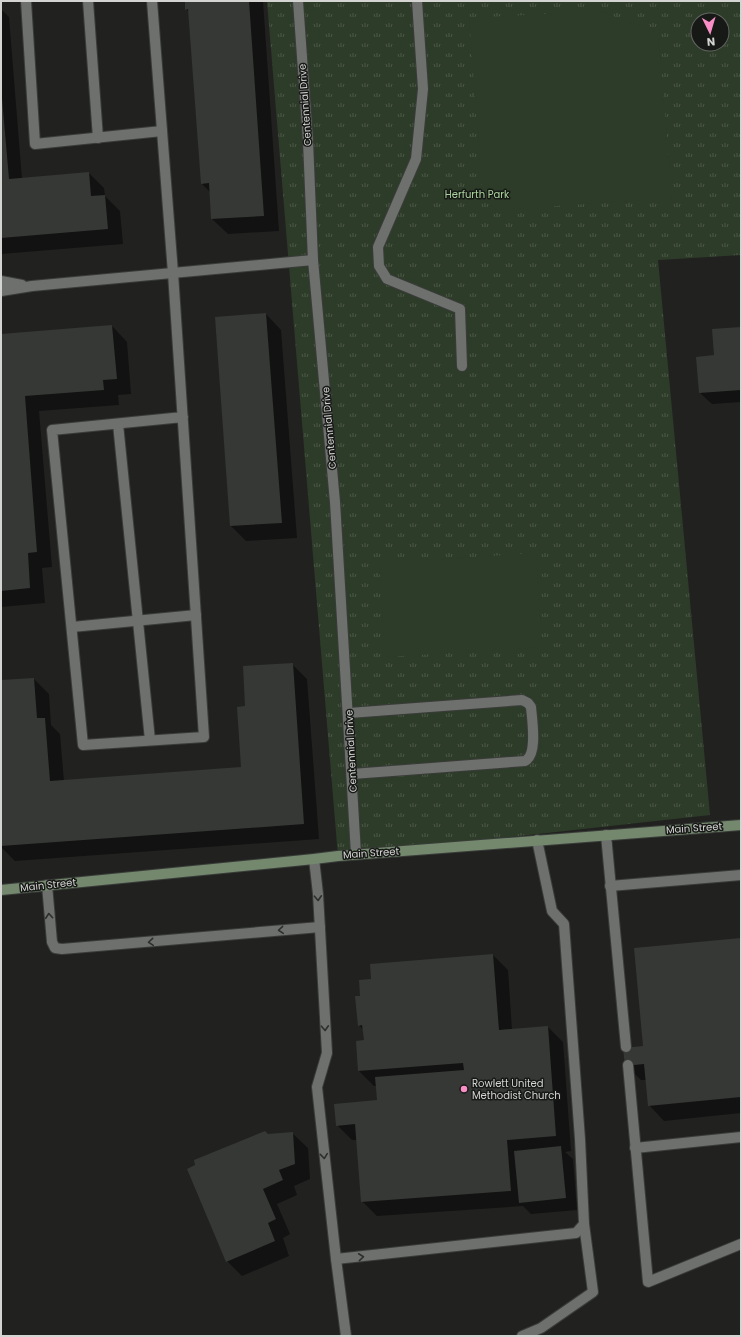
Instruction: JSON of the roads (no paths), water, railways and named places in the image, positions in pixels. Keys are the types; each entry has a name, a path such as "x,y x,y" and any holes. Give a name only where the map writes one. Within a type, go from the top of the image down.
{"street":[{"path":"26,1 35,144 162,131"},
{"path":"88,1 98,138"},
{"path":"152,1 173,273 183,417 204,737 84,745 52,430 183,417"},
{"name":"Centennial Drive","path":"298,1 308,141 313,260 335,502 356,854"},
{"path":"417,1 423,89 416,159 378,247 379,266 387,279 460,309 462,366"},
{"path":"1,291 32,286 313,260"},
{"path":"1,281 32,286"},
{"path":"118,424 150,740"},
{"path":"72,627 196,615"},
{"path":"348,713 522,700 528,703 531,707 533,747 532,755 525,761 352,774"},
{"name":"Main Street","path":"1,890 356,854 741,825"},
{"path":"606,835 626,1047"},
{"path":"522,1336 541,1328 593,1292 584,1224 580,1139 564,924 552,911 537,840"},
{"path":"314,859 318,894 327,1053 317,1087 346,1336"},
{"path":"610,886 741,875"},
{"path":"47,886 52,942 55,948 62,949 320,927"},
{"path":"628,1065 648,1282 741,1244"},
{"path":"635,1148 741,1137"},
{"path":"336,1259 576,1233 584,1224"}],"place":[{"name":"Rowlett United Methodist Church","path":"464,1089"}],"park label":[{"name":"Herfurth Park","path":"477,194"}]}
